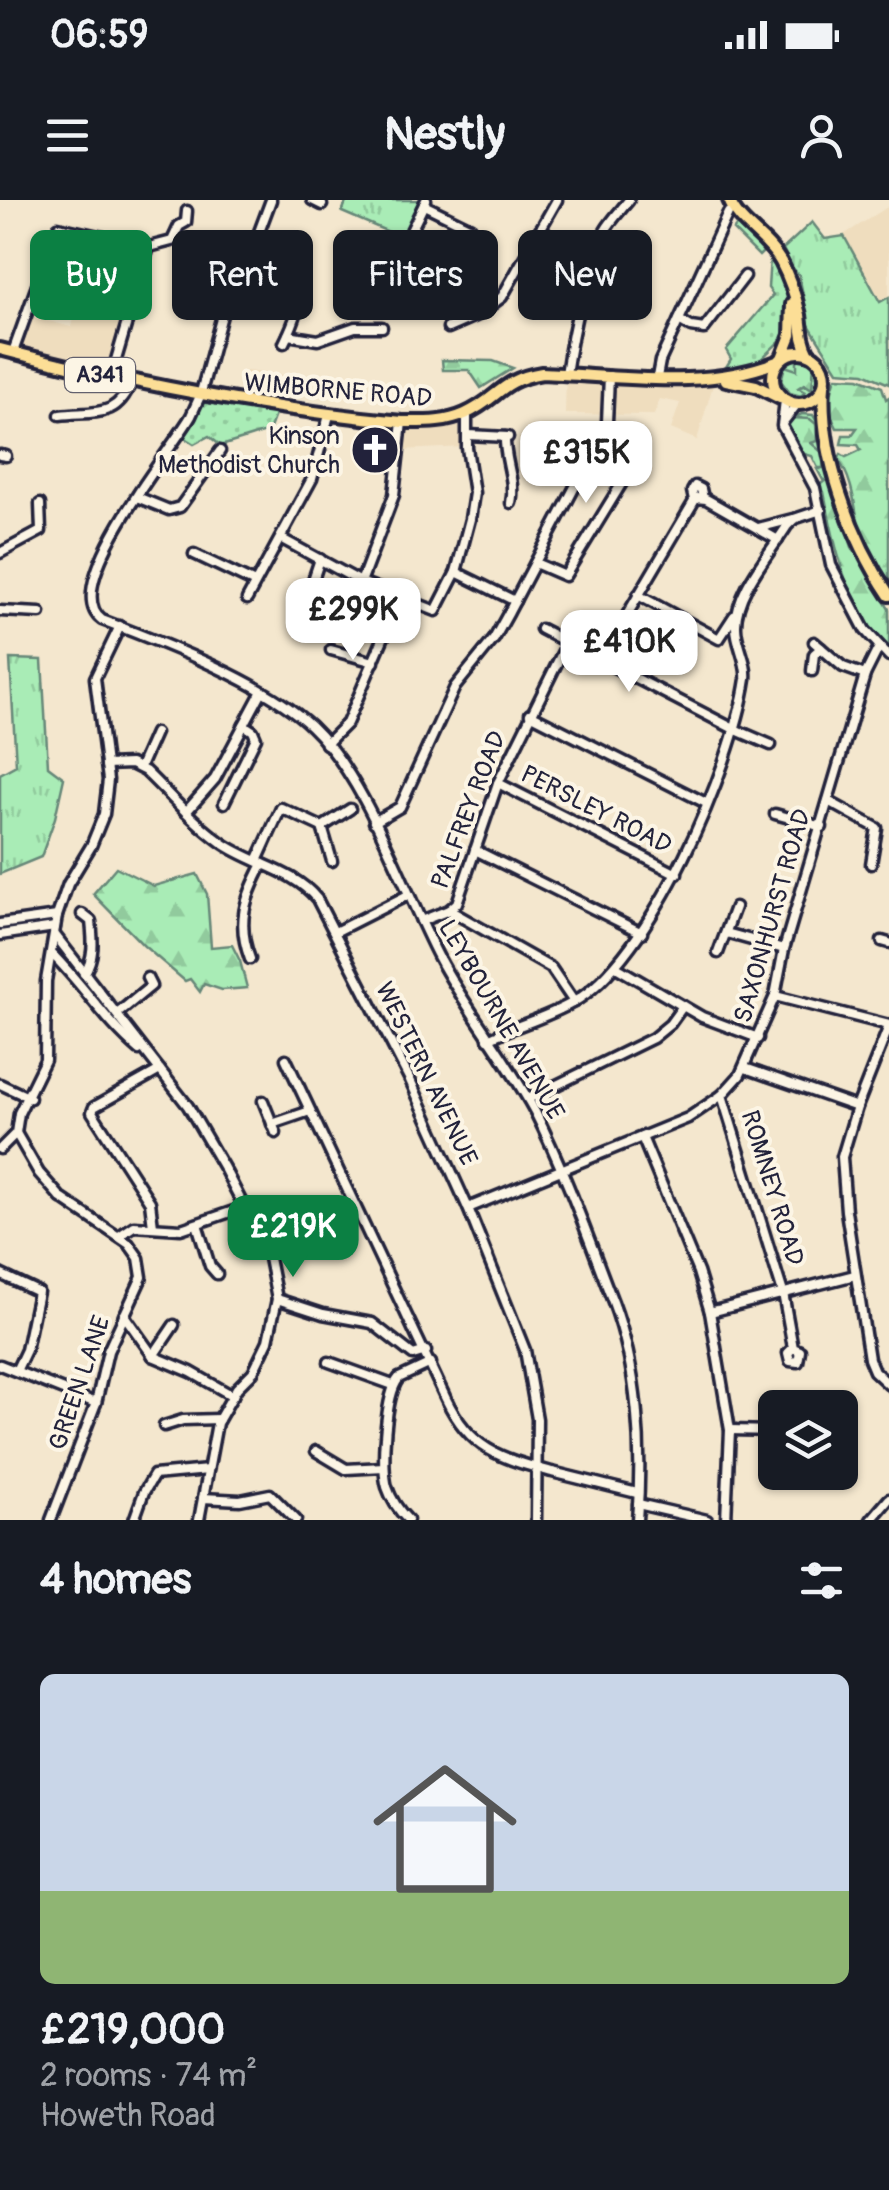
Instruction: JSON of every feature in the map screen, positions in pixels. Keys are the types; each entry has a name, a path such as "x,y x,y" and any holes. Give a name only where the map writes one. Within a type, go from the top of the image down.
{"main road":[{"path":"728,200 772,248 788,278 800,316 802,340 824,370 824,426 851,523 889,596"},
{"path":"792,294 791,334 774,372 773,384 824,426"},
{"name":"WIMBORNE ROAD","path":"0,349 200,396 402,422 431,422 467,414 519,377 566,374 715,378 756,386 792,402"},
{"path":"780,360 795,352 809,354"},
{"name":"WIMBORNE ROAD","path":"715,378 757,371 780,360"},
{"path":"792,402 817,397 824,384"}],"street":[{"path":"260,230 271,200"},
{"path":"312,200 322,205"},
{"path":"448,328 478,315 502,297 557,200"},
{"path":"606,230 629,200"},
{"path":"411,230 425,202 471,229"},
{"path":"152,246 172,241 179,226 186,222 187,211"},
{"path":"662,391 660,362 728,213"},
{"path":"679,320 704,329 746,276"},
{"path":"14,352 30,307"},
{"path":"112,377 128,320"},
{"path":"0,1150 16,1133 20,1113 46,1060 46,981 57,916 68,884 100,826 108,792 95,678 120,626 96,616 92,590 105,548 180,436 200,396 220,320"},
{"path":"292,320 286,339 318,340 355,327 382,327"},
{"path":"566,374 576,320"},
{"path":"374,822 400,807 455,687 494,639 515,601 607,422 609,376"},
{"path":"60,415 114,408 122,402 131,382"},
{"path":"792,402 782,426 815,488 831,566 865,630 889,656"},
{"path":"282,539 361,582 436,611 456,572 470,519 474,493 467,414"},
{"path":"198,559 253,591 316,470 329,415"},
{"path":"361,582 394,495 402,422"},
{"path":"468,435 506,437 508,472 515,487 512,503"},
{"path":"137,497 169,510 180,507 220,451"},
{"path":"535,563 565,576 637,457 646,464"},
{"path":"602,659 698,499 778,540"},
{"path":"0,553 40,531 40,504"},
{"path":"758,528 820,510"},
{"path":"720,639 794,519"},
{"path":"320,560 310,589 310,606 329,620 354,623"},
{"path":"456,572 515,601"},
{"path":"638,596 740,649"},
{"path":"326,744 344,728 401,597"},
{"path":"0,612 40,613"},
{"path":"488,1039 574,1002 616,967 642,933 677,874 734,729 747,674 736,613"},
{"name":"LEYBOURNE AVENUE","path":"120,626 225,672 300,717 326,744 374,822 455,986 528,1100 624,1333 636,1420 637,1520"},
{"path":"540,629 734,729 771,744"},
{"name":"PALFREY ROAD","path":"421,921 457,903 498,783 567,643"},
{"path":"812,671 817,645 843,667 865,674"},
{"name":"SAXONHURST ROAD","path":"468,1208 698,1113 722,1095 745,1068 775,996 784,948 865,674 878,648"},
{"path":"332,650 374,662"},
{"path":"186,812 207,791 260,692"},
{"path":"530,714 706,803"},
{"path":"224,802 256,738 244,725"},
{"path":"106,764 140,767 155,734"},
{"name":"WESTERN AVENUE","path":"140,767 223,844 308,888 335,932 410,1080 468,1208 528,1359 536,1404 536,1520"},
{"name":"PERSLEY ROAD","path":"498,783 677,874"},
{"path":"828,802 877,828 871,864"},
{"path":"250,959 242,928 243,906 282,808 322,827 332,861"},
{"path":"322,827 350,808"},
{"path":"775,814 822,827"},
{"path":"475,850 642,933"},
{"path":"335,932 408,895"},
{"path":"718,953 735,908"},
{"path":"449,910 551,968 574,1002"},
{"path":"82,914 91,921 93,944 90,965 84,974"},
{"path":"0,924 57,916"},
{"path":"55,931 188,1106 268,1253 278,1299 262,1356 219,1419 199,1520"},
{"path":"0,935 55,931"},
{"path":"726,933 784,948"},
{"path":"52,954 110,1025 157,1066"},
{"path":"616,967 702,1017 758,1038"},
{"path":"117,1014 150,982 160,995"},
{"path":"775,996 889,1025 842,1157 855,1275 871,1366 889,1385"},
{"path":"528,1100 653,1038 683,1006"},
{"path":"286,1059 452,1411 469,1436 496,1455 638,1493"},
{"path":"153,1226 150,1202 92,1112 157,1066"},
{"path":"745,1068 857,1107"},
{"path":"0,1084 30,1098"},
{"name":"ROMNEY ROAD","path":"722,1095 783,1293 793,1348"},
{"path":"263,1101 274,1128 310,1111"},
{"name":"GREEN LANE","path":"16,1133 39,1172 61,1198 119,1236 139,1258 142,1277 108,1351 96,1403 51,1520"},
{"path":"642,1137 698,1272 710,1312 730,1430 726,1520"},
{"path":"119,1236 130,1227 174,1229 245,1208"},
{"path":"197,1224 210,1266 217,1274"},
{"path":"0,1274 38,1292 26,1350 16,1371"},
{"path":"710,1312 855,1275"},
{"path":"278,1299 322,1314 364,1320 412,1354 426,1351"},
{"path":"124,1315 153,1356 233,1396"},
{"path":"153,1356 174,1325"},
{"path":"328,1362 393,1385"},
{"path":"408,1520 390,1493 384,1467 393,1385 399,1378 431,1363"},
{"path":"0,1365 96,1403"},
{"path":"164,1426 183,1420 219,1419"},
{"path":"730,1430 758,1431"},
{"path":"316,1451 346,1469 384,1467"},
{"path":"134,1520 144,1492 156,1474 208,1470"},
{"path":"203,1498 240,1500 270,1494 296,1520"},
{"path":"871,1520 889,1499"},
{"path":"638,1504 706,1520"}],"shaded area":[{"path":"889,206 889,296 881,302 842,236"},
{"path":"26,315 30,320 71,327 73,320 128,321 111,377 13,352"},
{"path":"246,371 281,375 272,406 241,403"},
{"path":"566,374 715,378 697,440 671,429 680,403 660,399 654,415 565,414"},
{"path":"466,415 466,447 400,450 402,423"}],"green space":[{"path":"347,200 423,200 409,230 384,230 342,212"},
{"path":"812,222 825,239 844,236 880,302 889,297 889,384 864,373 838,371 809,325 799,275 783,249"},
{"path":"737,225 772,255 789,305 785,336 753,367 729,370 726,367 731,359 726,350 773,295 768,288 770,257 764,251 759,256 733,230"},
{"path":"802,357 810,360 783,375 781,385 797,396 803,395 796,388 808,385 814,363 820,380 812,395 795,400 780,391 777,373 785,361"},
{"path":"797,359 814,363 812,389 804,384 798,388 805,392 801,396 790,393 781,381 785,366 797,370"},
{"path":"442,360 493,361 513,368 481,388 469,370 443,370"},
{"path":"836,377 859,378 882,387 886,399 889,397 889,583 864,542 850,483 838,460 841,454 846,457 861,450 858,445 841,444 843,435 852,435 857,428 837,428 831,415"},
{"path":"200,396 278,407 269,431 221,446 209,436 194,444 180,435"},
{"path":"813,415 819,425 833,480 823,480 817,469 810,443 817,441 818,434 801,418 792,418"},
{"path":"792,418 810,419 816,424 817,441 811,443 824,454 823,468 818,468 812,456 797,452 784,427"},
{"path":"831,481 852,547 889,609 889,648 863,617 844,576 824,492 820,494 817,487"},
{"path":"10,659 42,660 48,766 64,778 41,857 0,874 0,774 16,765"},
{"path":"116,867 154,886 197,874 207,894 211,947 232,945 247,988 222,990 204,984 200,992 190,979 185,981 144,946 93,894"}],"place":[{"name":"Kinson Methodist Church","path":"375,450"}]}
